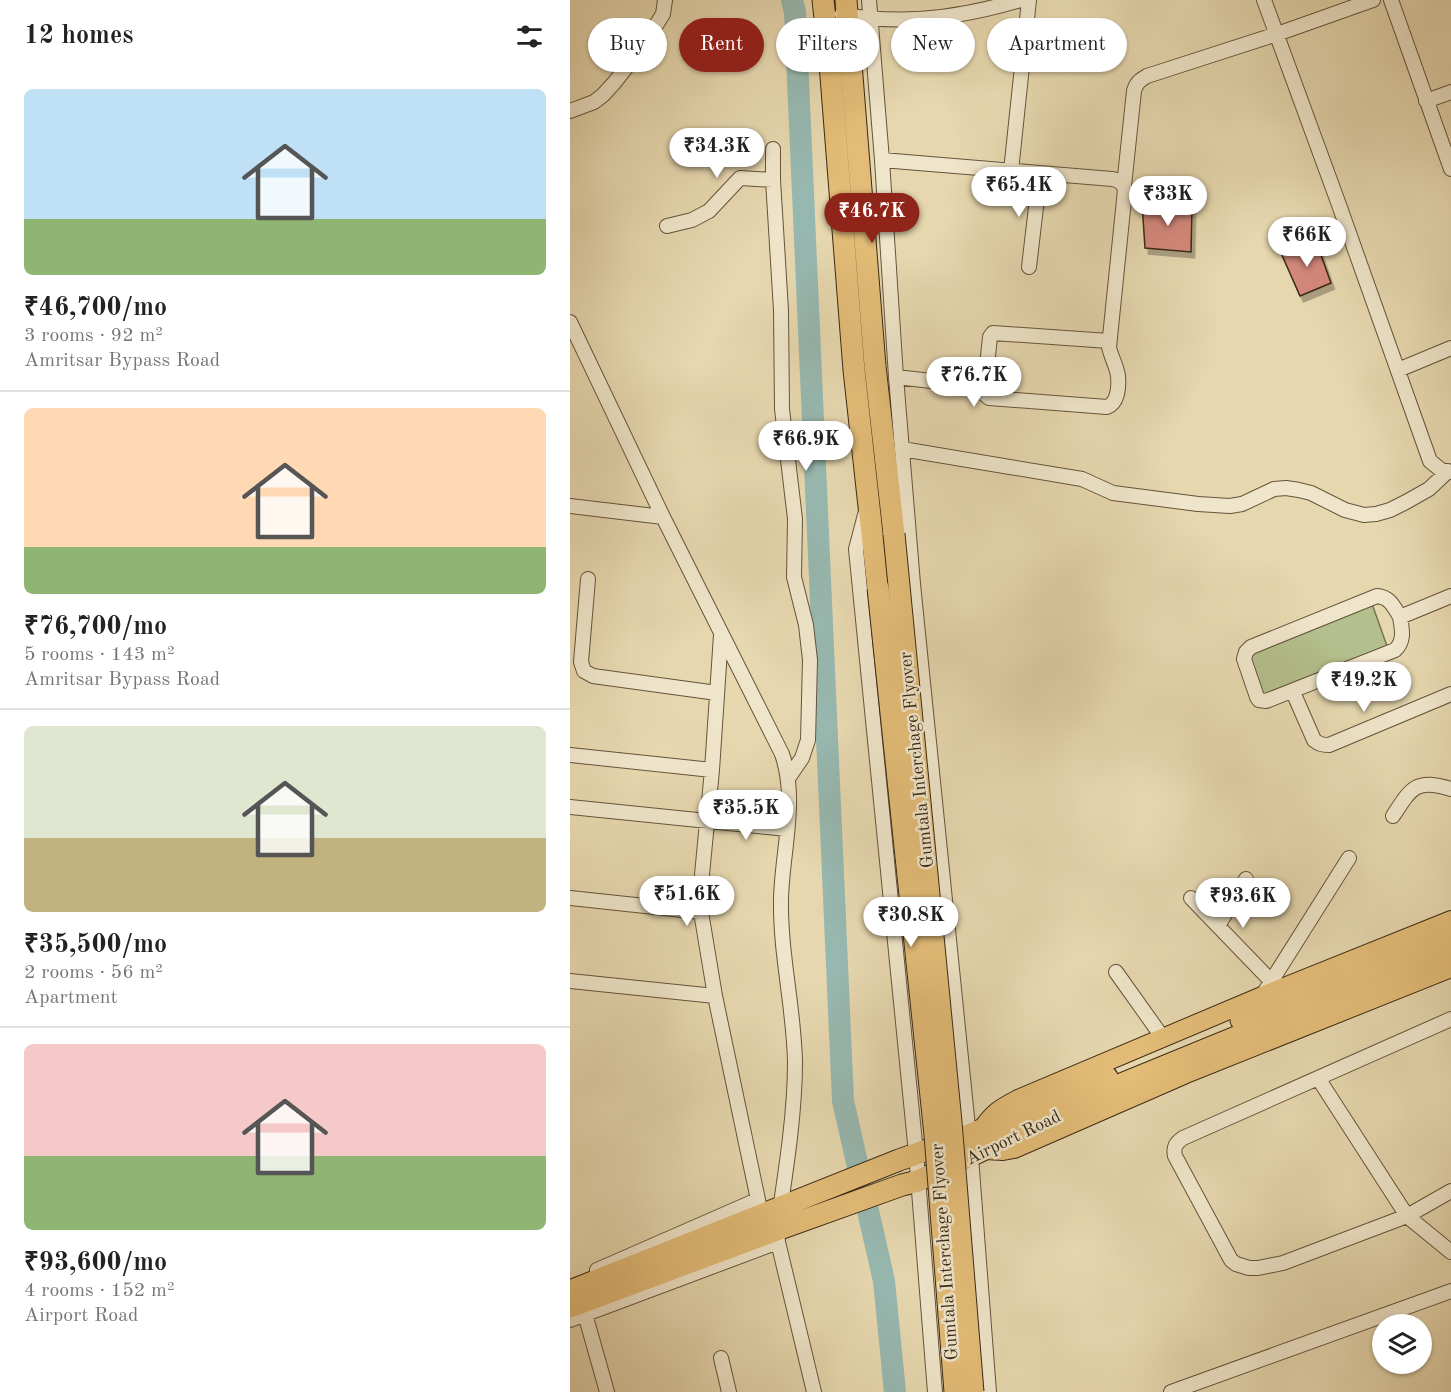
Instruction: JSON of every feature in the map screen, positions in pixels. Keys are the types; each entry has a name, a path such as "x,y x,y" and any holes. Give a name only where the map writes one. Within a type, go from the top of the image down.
{"highway":[{"name":"Gumtala Interchage Flyover","path":"824,5 854,370 935,1135 955,1392"},
{"name":"Gumtala Interchage Flyover","path":"846,7 875,366 898,486 894,534 951,1122 973,1392"},
{"name":"Airport Road","path":"577,1311 777,1236 815,1217 910,1183 977,1143 1277,1004 1451,936"},
{"name":"Airport Road","path":"570,1292 766,1207 808,1195 908,1156 977,1143 1451,952"}],"main road":[{"path":"1451,920 1266,988 1163,1038 1018,1099 992,1116 977,1143 1003,1151 1014,1149 1186,1074 1451,968"}],"street":[{"path":"570,111 594,102 609,89 640,50 658,22 663,14 665,0"},
{"path":"824,5 846,7 870,18 869,0"},
{"path":"879,18 945,17 1020,0"},
{"path":"1011,171 1029,0"},
{"path":"903,449 1082,479 1113,493 1198,504 1230,506 1242,504 1274,489 1299,489 1346,510 1364,515 1390,510 1407,502 1429,489 1449,471 1435,466 1430,460 1264,0"},
{"path":"1109,341 993,333 990,337 984,394 989,398 1110,406 1115,399 1118,378 1111,358 1109,341 1134,91 1140,80 1373,0"},
{"path":"1391,0 1451,169"},
{"path":"875,72 903,449 898,486 913,584 977,1143 989,1392"},
{"path":"1426,101 1451,92"},
{"path":"773,149 781,310 782,409 795,519 794,577 806,625 810,660 808,740 802,758 789,777"},
{"path":"882,160 1112,179 1124,186"},
{"path":"1029,267 1040,173"},
{"path":"667,226 692,220 709,211 740,178 773,180"},
{"path":"570,322 663,517 782,754 789,777 790,796 781,899 782,934 795,1061 791,1119 766,1207"},
{"path":"1398,370 1451,348"},
{"path":"896,377 985,387"},
{"path":"868,502 856,549 910,1183 935,1392"},
{"path":"570,506 663,517"},
{"path":"588,579 581,662 584,671 593,675 717,693"},
{"path":"1377,596 1388,599 1400,618 1402,638 1395,650 1293,692 1266,701 1259,700 1244,659 1248,649 1377,596"},
{"path":"1400,618 1451,596"},
{"path":"721,633 708,821 700,885 700,912 715,996 766,1207 777,1236 814,1392"},
{"path":"1293,692 1314,740 1324,745 1329,745 1451,694"},
{"path":"570,755 712,770"},
{"path":"1393,816 1406,795 1413,789 1428,784 1451,789"},
{"path":"570,807 787,829"},
{"path":"1191,898 1218,926 1266,988 1349,858"},
{"path":"1218,926 1246,879"},
{"path":"570,898 700,912"},
{"path":"1116,972 1163,1038"},
{"path":"570,981 715,996"},
{"path":"1451,1019 1183,1138 1175,1146 1175,1156 1231,1260 1249,1268 1283,1263 1407,1216 1451,1191"},
{"path":"1318,1078 1407,1216 1451,1252"},
{"path":"570,1281 766,1207"},
{"path":"1171,1392 1451,1291"},
{"path":"570,1320 577,1311"},
{"path":"577,1311 607,1392"},
{"path":"721,1358 729,1392"}],"green space":[{"path":"1371,601 1387,646 1259,699 1245,653"}],"building":[{"path":"1142,203 1192,207 1191,252 1145,248"},
{"path":"1316,241 1331,283 1300,296 1281,253"}],"waterway":[{"path":"792,0 795,12 843,1101 884,1281 895,1392"}]}
